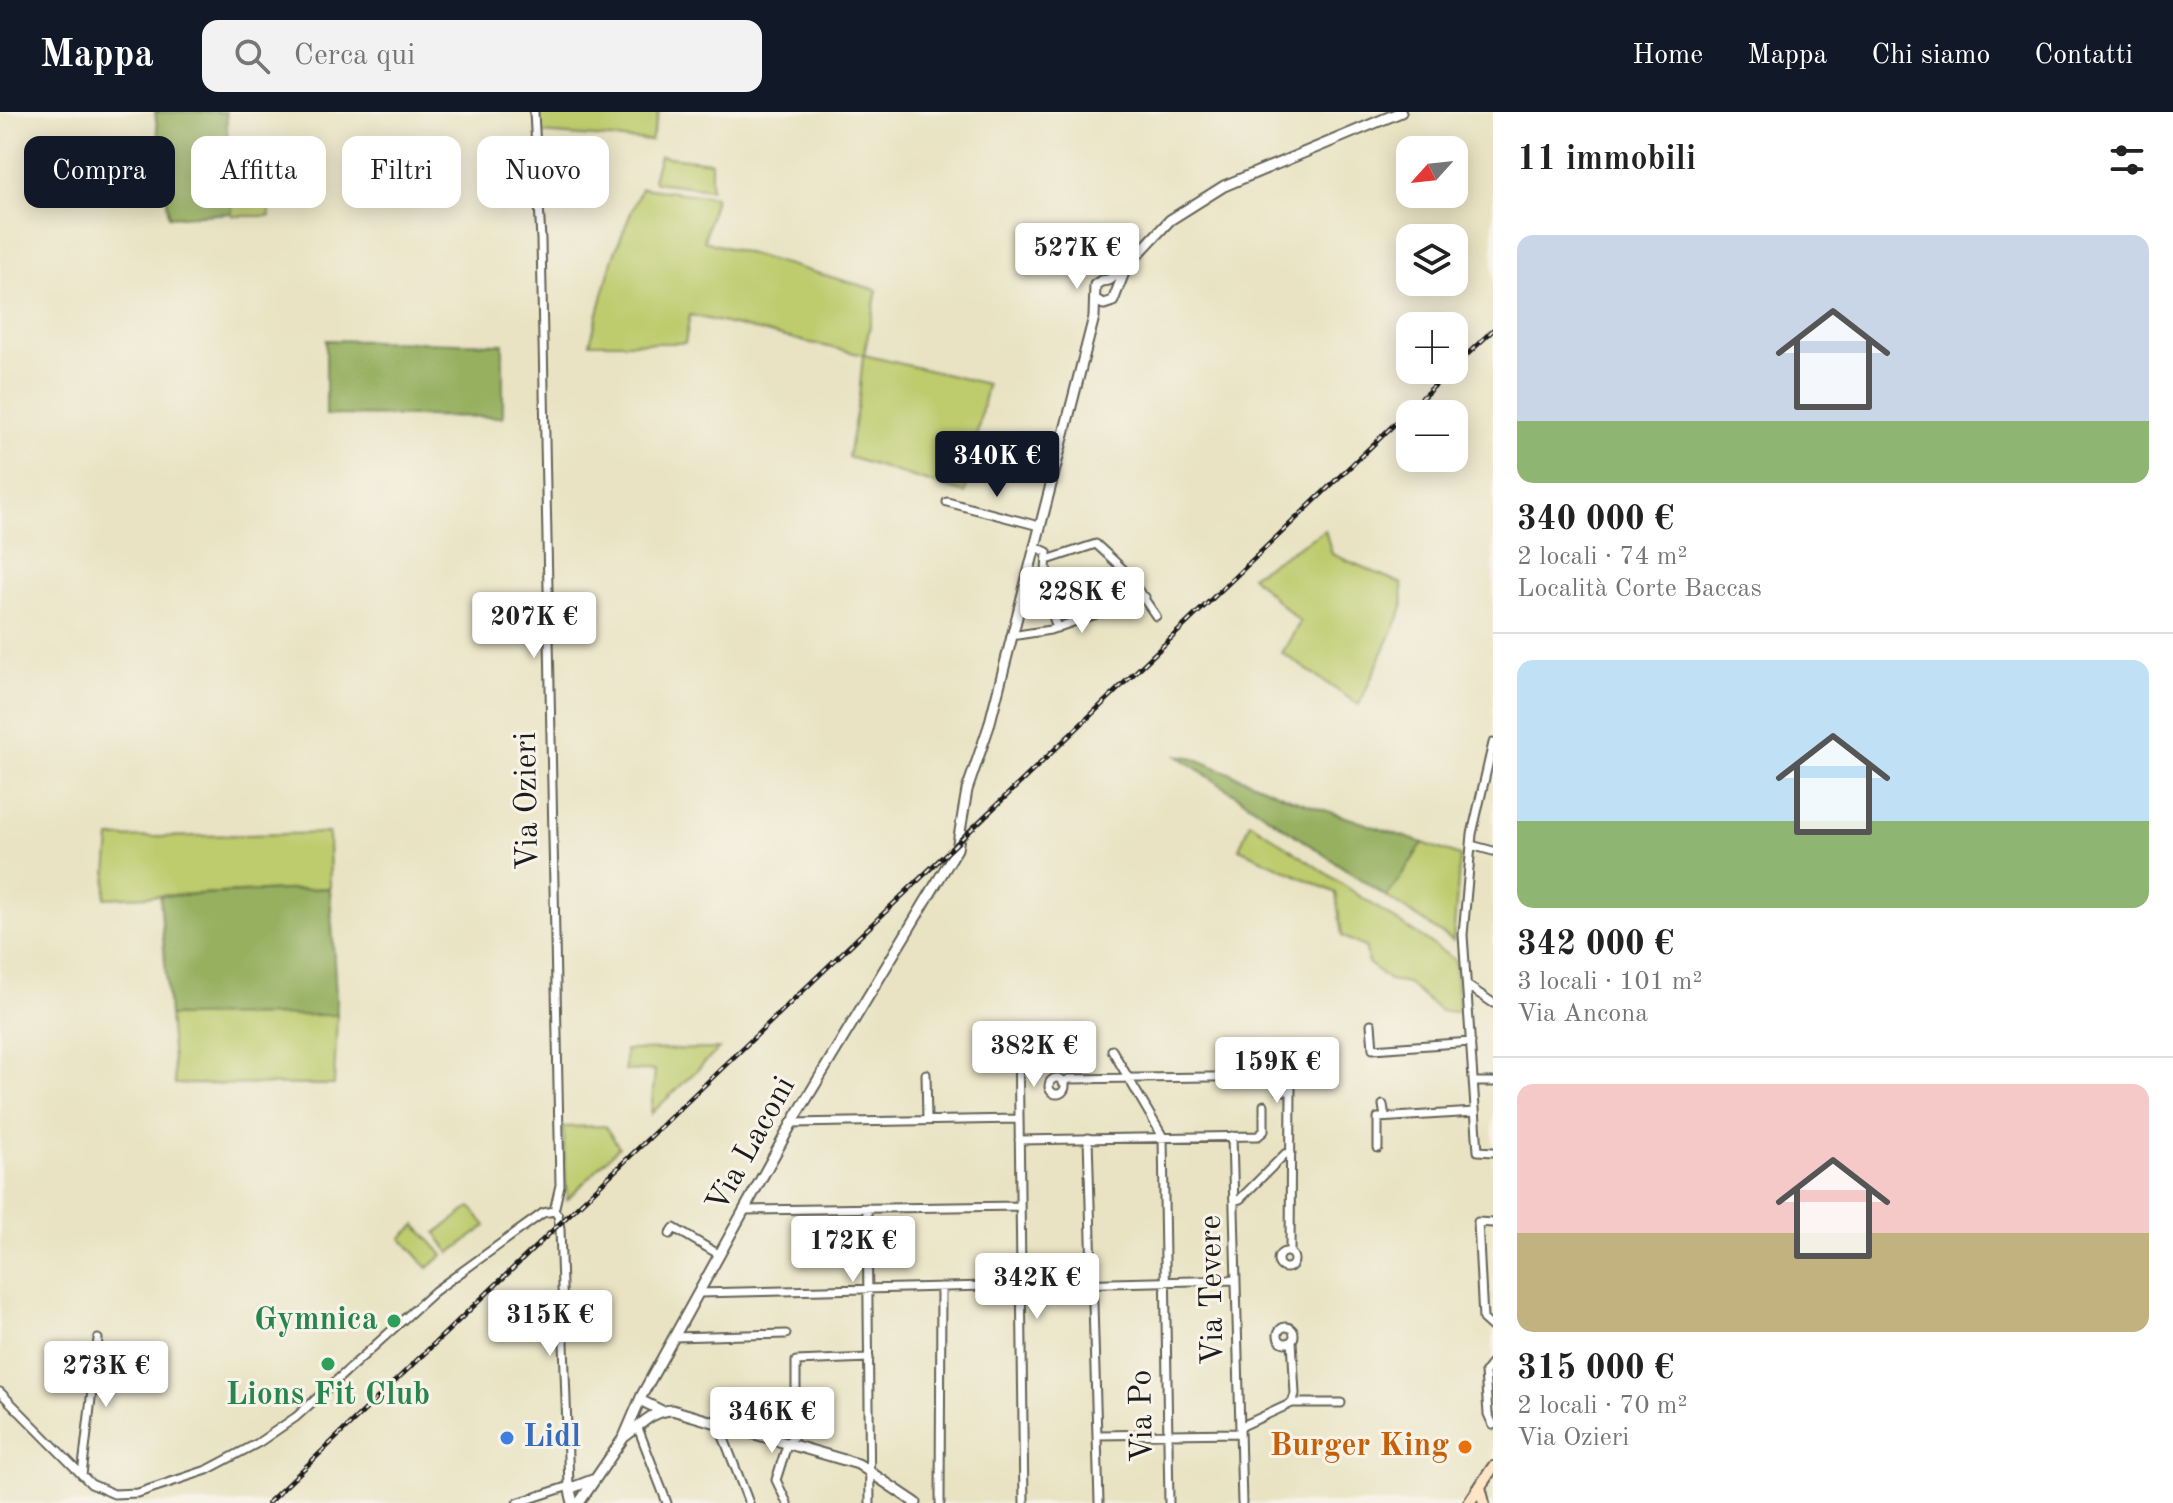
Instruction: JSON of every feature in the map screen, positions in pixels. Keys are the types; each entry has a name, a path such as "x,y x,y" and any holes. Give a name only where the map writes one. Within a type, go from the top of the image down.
{"main road":[{"path":"1469,1503 1493,1467"},
{"path":"1480,1487 1493,1487"},
{"path":"1480,1487 1484,1503"}],"street":[{"name":"Via Ozieri","path":"534,112 541,240 560,1185 554,1211 558,1215 561,1243 577,1496"},
{"path":"1126,267 1116,298 1110,303 1100,302 1093,291 1095,285 1109,280 1126,267 1170,220 1214,191 1401,112"},
{"path":"1109,280 1117,288"},
{"name":"Via Laconi","path":"577,1496 596,1479 624,1437 640,1400 792,1123 957,849 967,790 989,726 1100,302"},
{"path":"947,502 1039,526"},
{"path":"1047,560 1096,544 1124,570 1156,616"},
{"path":"1034,546 1047,552 1045,593 1057,628"},
{"path":"1045,593 1124,570"},
{"path":"1011,636 1057,628 1145,597"},
{"path":"1493,743 1471,845 1463,935 1478,1151 1493,1152"},
{"path":"1471,845 1493,851"},
{"path":"1468,986 1493,1003"},
{"path":"1371,1024 1373,1049 1471,1042"},
{"path":"1018,1038 1024,1503"},
{"path":"1112,1050 1163,1137"},
{"path":"926,1074 927,1120"},
{"path":"1063,1083 1069,1079 1269,1075 1278,1080 1289,1077 1287,1088 1292,1097 1290,1253"},
{"path":"1278,1080 1279,1089 1287,1088"},
{"path":"1474,1082 1493,1082"},
{"path":"1019,1140 1258,1136 1264,1131 1264,1105"},
{"path":"1383,1105 1385,1117"},
{"path":"1378,1148 1378,1118 1475,1112"},
{"path":"792,1123 1019,1119"},
{"name":"Via Tevere","path":"1232,1136 1242,1503"},
{"name":"Via Po","path":"1163,1137 1169,1503"},
{"path":"1088,1138 1099,1503"},
{"path":"1234,1201 1240,1199 1285,1154 1291,1153"},
{"path":"745,1210 1020,1206"},
{"path":"867,1208 870,1503"},
{"path":"0,1392 91,1484 114,1494 125,1495 207,1470 229,1460 296,1417 435,1291 543,1213 554,1211"},
{"path":"1493,1223 1478,1222 1483,1319 1493,1328"},
{"path":"670,1234 674,1228 720,1255"},
{"path":"699,1293 1236,1280"},
{"path":"940,1503 941,1287"},
{"path":"674,1337 786,1334"},
{"path":"82,1475 98,1339"},
{"path":"1292,1340 1295,1394 1292,1403"},
{"path":"787,1503 776,1480 788,1442 796,1434 796,1361 869,1358"},
{"path":"1493,1362 1485,1372 1488,1414 1493,1425"},
{"path":"640,1400 662,1411"},
{"path":"1098,1435 1240,1430 1292,1403 1341,1403"},
{"path":"624,1437 644,1420 662,1411 672,1410 858,1464 916,1503"},
{"path":"725,1425 723,1436 749,1503"},
{"path":"638,1428 667,1503"},
{"path":"517,1503 577,1496"}],"green space":[{"path":"155,112 226,112 227,136 191,136 191,208 232,208 232,213 169,217 168,208 175,208 175,136 158,136"},
{"path":"536,112 659,112 651,141 538,133"},
{"path":"660,156 711,162 711,189 655,182 653,179"},
{"path":"641,188 715,197 704,241 877,290 864,355 987,384 965,493 848,457 863,355 690,315 685,343 590,343 613,257"},
{"path":"231,208 269,208 270,216 232,216"},
{"path":"326,340 503,344 503,417 326,415"},
{"path":"1325,530 1332,554 1402,584 1403,608 1359,705 1282,653 1300,622 1251,576"},
{"path":"1178,756 1191,757 1292,799 1423,843 1387,897"},
{"path":"1250,822 1455,960 1459,1012 1440,1011 1407,983 1389,980 1368,963 1366,948 1342,936 1336,893 1239,849"},
{"path":"329,833 330,888 105,898 110,838"},
{"path":"1423,843 1460,856 1453,941 1387,897"},
{"path":"330,888 337,1015 169,1016 160,896"},
{"path":"337,1015 334,1085 175,1084 169,1016"},
{"path":"719,1049 651,1114 655,1070 625,1071 625,1050"},
{"path":"605,1126 619,1147 567,1200 563,1127"},
{"path":"471,1207 486,1226 450,1253 436,1233"},
{"path":"416,1225 443,1255 428,1268 401,1238"}],"railway":[{"path":"1468,354 1493,330"},
{"path":"268,1503 1436,384"}],"place":[{"name":"Gymnica","path":"394,1321"},
{"name":"Lions Fit Club","path":"328,1364"},
{"name":"Lidl","path":"507,1438"},
{"name":"Burger King","path":"1465,1447"}]}
